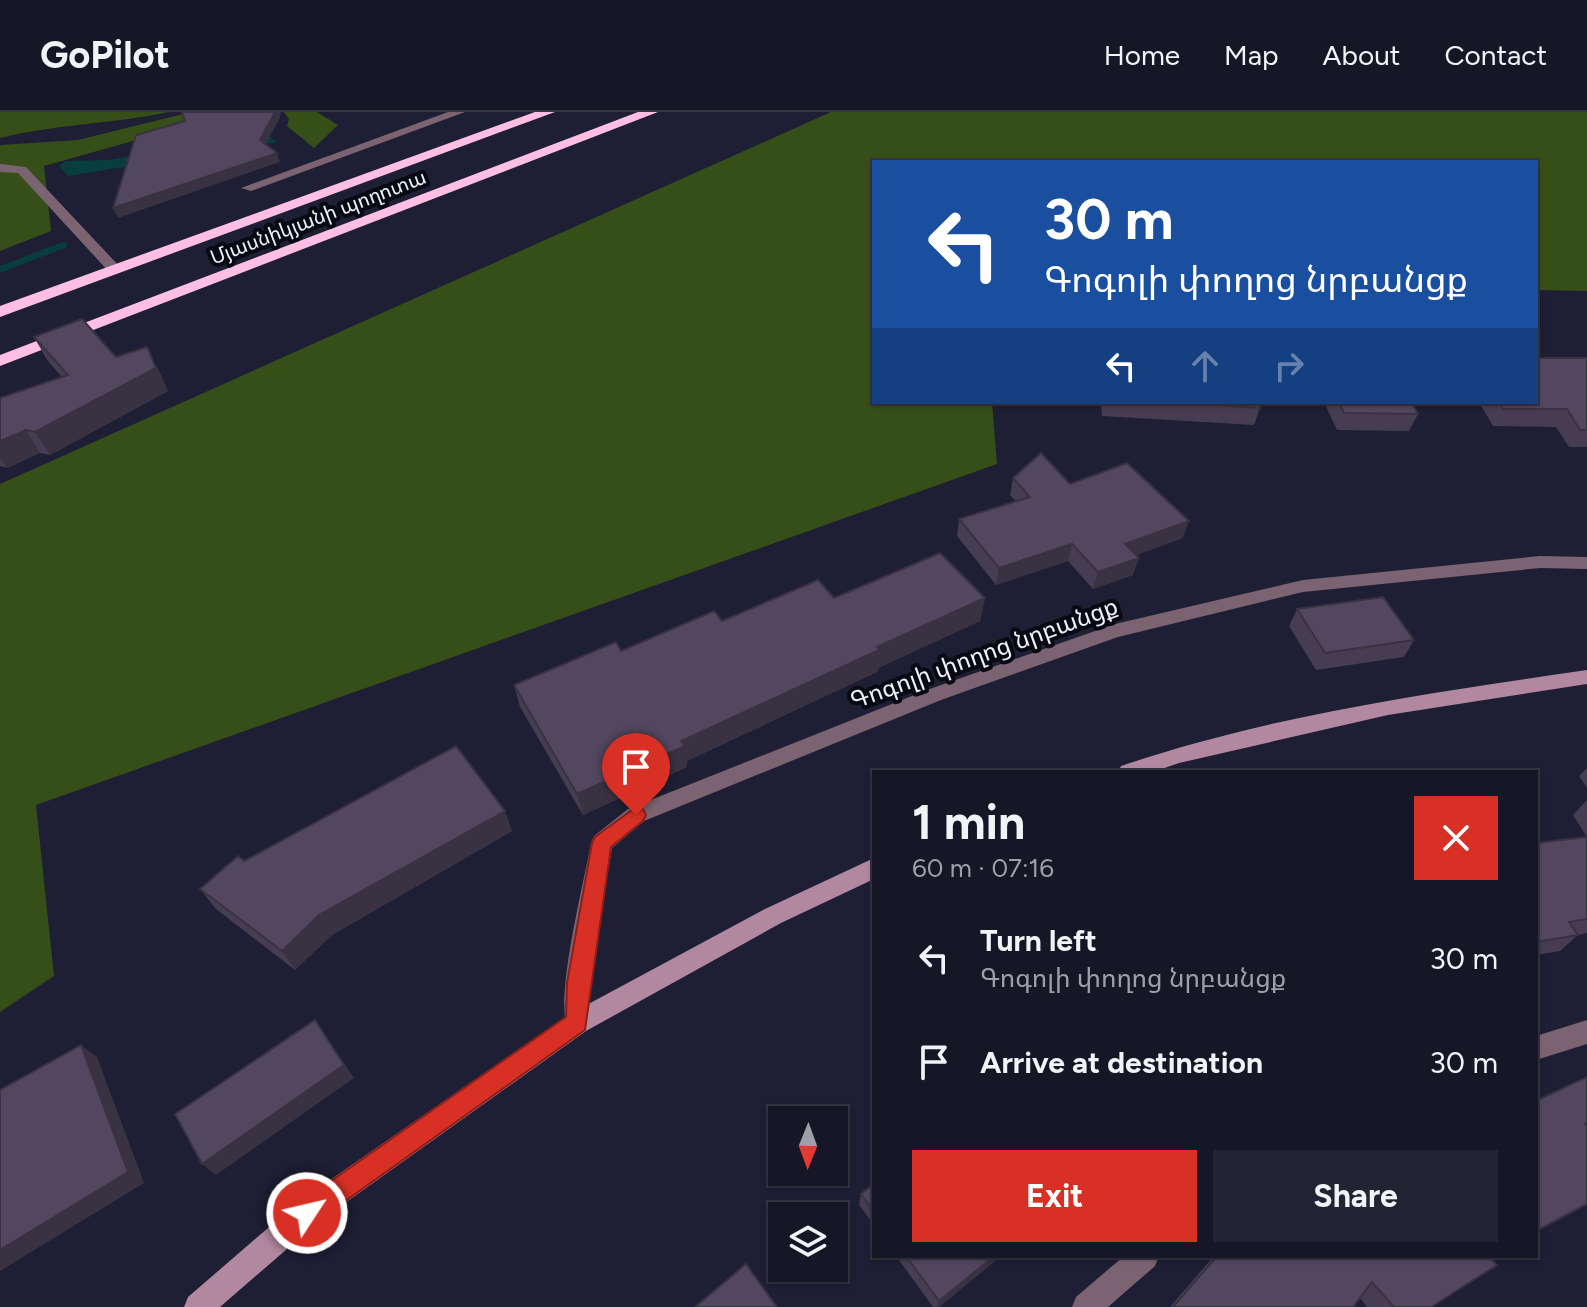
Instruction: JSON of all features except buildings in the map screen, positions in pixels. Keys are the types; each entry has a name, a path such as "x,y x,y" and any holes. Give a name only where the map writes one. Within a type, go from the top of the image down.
{"highway":[{"name":"Մյասնիկյանի պողոտա","path":"0,312 548,112"},
{"name":"Մյասնիկյանի պողոտա","path":"0,361 651,112"}],"street":[{"path":"247,188 459,112"},
{"path":"0,168 22,170 115,270"},
{"name":"Գոգոլի փողոց նրբանցք","path":"577,1023 578,983 602,843 636,815 934,695 1115,631 1303,586 1540,562 1587,563"},
{"path":"1134,770 1178,755 1388,707 1587,677"},
{"path":"198,1307 307,1213 577,1023 773,916 872,869"},
{"path":"1538,1047 1587,1032"},
{"path":"1086,1307 1143,1258"}],"green space":[{"path":"0,112 169,112 0,138"},
{"path":"191,112 236,112 44,166 51,231 0,251 0,145 78,140"},
{"path":"284,112 317,112 338,125 314,148 287,126 289,119"},
{"path":"831,112 1587,112 1587,291 1538,290 1538,160 872,160 872,404 992,404 997,464 36,805 54,976 0,1012 0,484"}],"shaded area":[{"path":"269,136 277,142 68,176 59,166 66,161 107,160"}],"waterway":[{"path":"0,270 63,245"}],"route":[{"path":"307,1213 577,1023 578,983 602,843 636,815"}]}
